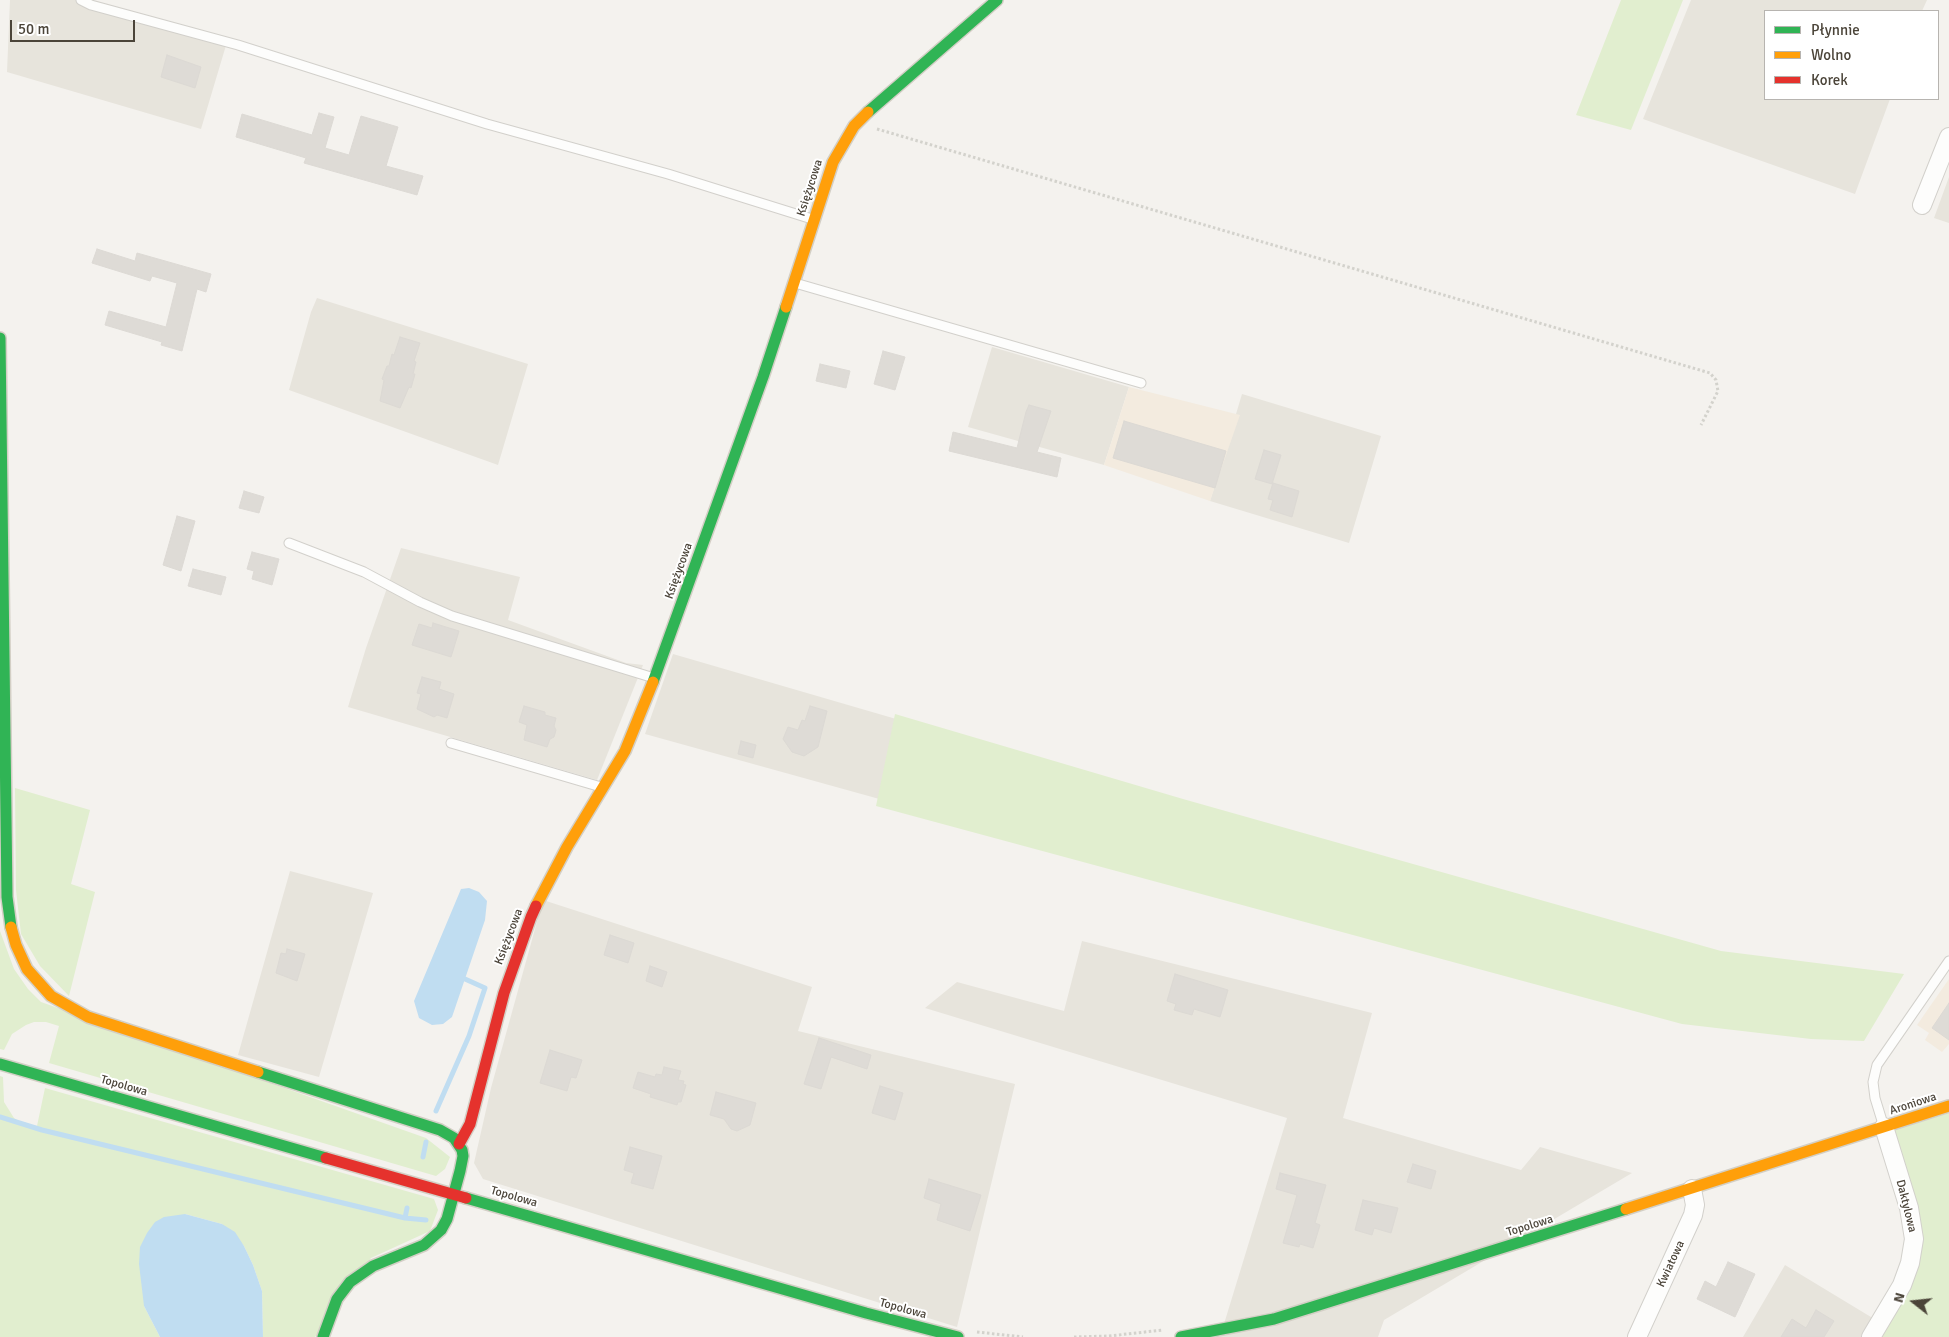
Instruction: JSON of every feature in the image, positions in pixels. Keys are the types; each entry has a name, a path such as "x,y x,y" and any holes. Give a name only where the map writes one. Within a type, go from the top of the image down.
{"street":[{"name":"Księżycowa","path":"459,1144 470,1124 504,993 531,917 567,846 604,788 624,752 655,678 763,378 795,283 832,162 846,137 860,119 894,87 997,0"},
{"path":"1922,205 1949,137"},
{"path":"0,338 7,889 11,929 16,945 28,969 51,996 88,1017 440,1130 449,1134 459,1144 463,1156 447,1219 435,1237 424,1245 373,1266 350,1282 337,1299 323,1337"},
{"name":"Topolowa","path":"0,1064 454,1194 928,1334 958,1337"},
{"name":"Aroniowa","path":"1884,1127 1949,1106"},
{"name":"Topolowa","path":"1181,1337 1274,1320 1884,1127"},
{"name":"Daktylowa","path":"1872,1337 1904,1279 1910,1263 1914,1238 1908,1208 1884,1127"},
{"name":"Kwiatowa","path":"1637,1337 1693,1215 1695,1205 1692,1189"}],"lane":[{"path":"81,0 91,5 238,45 487,124 668,174 814,220"},
{"path":"795,283 1141,383"},
{"path":"289,543 364,572 420,602 452,616 655,678"},
{"path":"451,743 604,788"},
{"path":"1884,1127 1875,1098 1873,1082 1877,1065 1949,961"}],"path":[{"path":"860,119 871,127 905,138 1710,374 1716,380 1718,391 1701,425"}],"shaded area":[{"path":"10,0 80,0 227,42 201,129 7,72"},
{"path":"1691,0 1927,0 1922,10 1764,10 1764,100 1890,100 1855,194 1643,119"},
{"path":"1949,177 1949,223 1934,218"},
{"path":"317,298 528,364 498,465 289,390 311,312"},
{"path":"992,347 1129,387 1104,465 968,427"},
{"path":"1129,387 1240,415 1210,501 1104,465"},
{"path":"1242,394 1381,436 1349,543 1210,501"},
{"path":"401,548 520,577 508,620 626,663 643,665 597,780 348,707 366,648"},
{"path":"673,654 903,721 883,800 645,734"},
{"path":"290,871 373,893 319,1077 238,1055"},
{"path":"543,900 812,987 798,1031 1015,1084 957,1327 483,1179 474,1163 491,1088"},
{"path":"1082,941 1372,1013 1343,1118 1521,1170 1540,1147 1632,1173 1384,1320 1378,1337 1220,1337 1287,1118 925,1008 957,982 1064,1011"},
{"path":"1949,979 1949,1044 1942,1052 1925,1040 1929,1033 1917,1025"},
{"path":"1785,1265 1904,1337 1743,1337"}],"green space":[{"path":"1621,0 1683,0 1631,130 1576,115"},
{"path":"895,714 1183,799 1721,951 1904,974 1864,1041 1811,1039 1682,1024 876,806"},
{"path":"15,788 90,810 71,884 95,892 69,996 40,966 21,934 16,890"},
{"path":"0,931 14,969 28,989 41,1002 426,1138 450,1157 445,1169 436,1176 49,1063 59,1026 46,1022 34,1022 26,1025 12,1034 4,1050 0,1049"},
{"path":"0,1076 3,1077 4,1102 14,1118 22,1123 37,1126 45,1088 434,1199 438,1210 430,1231 371,1258 315,1337 263,1337 262,1291 244,1246 222,1224 185,1214 144,1306 160,1337 0,1337"},
{"path":"1949,1113 1949,1337 1871,1337 1913,1278 1891,1131"}],"water":[{"path":"469,888 479,892 487,901 485,920 452,1017 443,1024 432,1025 419,1018 414,1001 461,889"},
{"path":"185,1214 222,1224 235,1232 244,1246 262,1291 263,1337 160,1337 144,1306 139,1264 140,1247 155,1222 164,1217"}],"building":[{"path":"167,55 201,67 195,88 161,77"},
{"path":"319,113 334,117 325,148 349,155 361,116 398,127 386,166 423,176 417,195 304,163 306,158 236,137 242,114 312,135"},
{"path":"97,249 135,261 137,253 211,274 206,292 197,289 182,351 161,345 162,342 105,325 109,311 166,327 177,283 152,276 150,281 92,263"},
{"path":"400,337 420,343 414,361 416,362 413,374 415,374 411,388 409,387 400,408 380,401 384,380 382,379 387,366 389,366 392,354 394,355"},
{"path":"883,351 905,357 895,390 874,384"},
{"path":"820,364 850,371 846,388 816,381"},
{"path":"1029,405 1051,411 1037,452 1061,458 1057,477 949,451 953,432 1017,448"},
{"path":"1124,421 1226,451 1215,488 1113,458"},
{"path":"1264,450 1281,455 1272,484 1255,479"},
{"path":"1273,483 1299,491 1292,517 1270,510 1273,500 1268,499"},
{"path":"244,491 264,497 259,513 239,508"},
{"path":"177,516 195,521 181,571 163,565"},
{"path":"252,552 279,559 272,585 252,579 254,571 247,569"},
{"path":"193,569 226,577 221,595 188,586"},
{"path":"433,623 459,631 451,657 412,645 419,624 432,628"},
{"path":"422,677 441,682 439,689 454,694 447,718 437,715 434,717 417,709 421,694 417,693"},
{"path":"524,706 545,712 545,715 556,718 554,737 550,739 547,747 524,740 527,725 519,722"},
{"path":"810,706 827,711 818,747 804,756 792,752 783,739 788,727 798,730 802,720 805,721"},
{"path":"741,741 756,745 753,758 738,754"},
{"path":"610,935 634,943 628,963 604,955"},
{"path":"287,949 305,954 297,981 276,973 281,953 286,954"},
{"path":"650,966 667,972 662,987 646,981"},
{"path":"1175,974 1228,990 1220,1017 1194,1009 1192,1015 1174,1010 1176,1004 1167,1001"},
{"path":"1949,1003 1949,1040 1932,1028"},
{"path":"819,1038 871,1055 867,1069 831,1057 821,1089 804,1084"},
{"path":"550,1050 582,1060 576,1078 571,1077 567,1091 540,1083"},
{"path":"664,1067 681,1071 678,1080 684,1081 683,1084 686,1085 681,1102 678,1102 677,1105 650,1097 651,1094 633,1088 638,1072 655,1077 656,1074 662,1075"},
{"path":"880,1086 903,1093 895,1120 872,1113"},
{"path":"716,1092 756,1103 750,1125 737,1131 731,1129 724,1119 710,1115"},
{"path":"630,1147 662,1156 653,1189 631,1183 634,1173 624,1170"},
{"path":"1413,1164 1436,1171 1431,1189 1407,1182"},
{"path":"1280,1173 1326,1185 1315,1223 1320,1225 1313,1248 1300,1244 1299,1247 1283,1243 1297,1195 1276,1189"},
{"path":"929,1179 981,1195 970,1231 937,1220 941,1204 924,1198"},
{"path":"1363,1200 1398,1208 1391,1233 1374,1228 1372,1235 1355,1230"},
{"path":"1728,1262 1755,1274 1735,1317 1697,1299 1705,1281 1716,1287"},
{"path":"1816,1310 1834,1321 1824,1337 1781,1337 1792,1319 1806,1328"}],"waterway":[{"path":"436,1111 469,1036 485,988 465,979"},
{"path":"0,1117 42,1130 405,1218 426,1220"},
{"path":"423,1157 426,1142"},
{"path":"405,1218 407,1208"}],"traffic: fast":[{"path":"868,112 997,0"},
{"path":"653,682 763,377 786,307"},
{"path":"0,338 7,897 11,927"},
{"path":"0,1064 326,1158"},
{"path":"258,1072 440,1130 454,1138 462,1150 463,1156 460,1171 447,1219 441,1230 424,1245 373,1266 350,1282 337,1299 323,1337"},
{"path":"466,1198 866,1313 958,1337"},
{"path":"1181,1337 1274,1319 1626,1209"}],"traffic: slow":[{"path":"786,307 833,162 854,126 868,112"},
{"path":"536,906 567,847 625,751 653,682"},
{"path":"11,927 16,945 27,969 51,996 88,1017 258,1072"},
{"path":"1626,1209 1949,1106"}],"traffic: jam":[{"path":"459,1144 470,1124 504,993 536,906"},
{"path":"326,1158 466,1198"}]}
